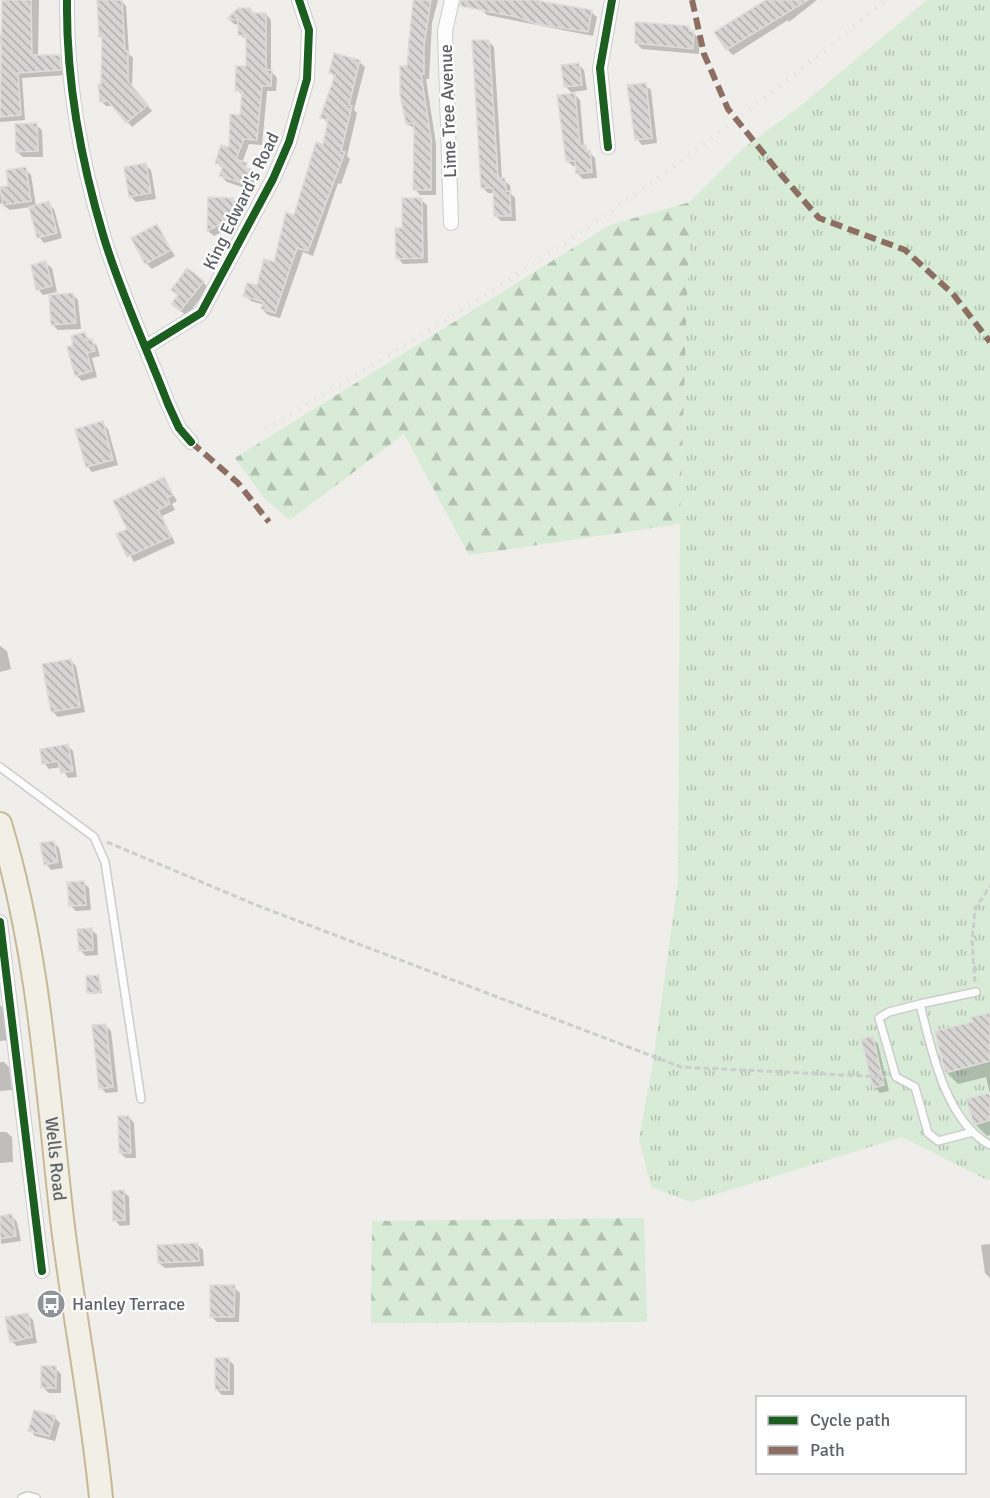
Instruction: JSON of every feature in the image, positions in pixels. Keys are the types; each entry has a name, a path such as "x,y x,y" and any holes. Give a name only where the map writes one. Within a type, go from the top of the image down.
{"highway":[{"name":"Wells Road","path":"0,824 15,875 32,955 62,1222 96,1451 100,1498"}],"street":[{"path":"67,0 67,23 78,132 104,238 179,428 191,442"},
{"name":"King Edward's Road","path":"146,347 201,314 273,179 289,142 307,79 309,30 299,0"},
{"name":"Lime Tree Avenue","path":"452,0 445,32 452,223"},
{"path":"608,147 600,68 612,0"},
{"path":"0,922 42,1271"}],"lane":[{"path":"0,767 94,837 105,862 141,1098"},
{"path":"973,1132 938,1141 928,1133 915,1087 896,1077 879,1018 889,1012 976,992"},
{"path":"920,1004 939,1076 956,1108 977,1138 990,1145"},
{"path":"22,1498 31,1496 36,1498"}],"path":[{"path":"94,837 256,905 681,1067 896,1077"},
{"path":"976,992 972,942 975,909 990,886"}],"green space":[{"path":"927,0 990,0 990,1179 987,1180 902,1137 691,1202 651,1187 639,1138 653,1063 678,881 680,524 690,202 744,148 799,107"},
{"path":"690,202 680,524 469,555 404,434 290,520 265,499 235,458 610,225"},
{"path":"644,1218 647,1322 371,1323 372,1221"}],"building":[{"path":"2,0 31,0 32,55 60,55 61,70 18,73 21,115 0,117"},
{"path":"97,0 122,0 125,51 128,51 128,81 148,105 126,123 108,101 100,102 98,84 101,84 102,37 99,37"},
{"path":"413,0 431,0 424,46 424,74 421,74 431,138 431,190 413,190 414,123 406,124 400,95 400,66 407,66"},
{"path":"461,0 534,0 592,10 588,32 537,24 517,17 460,6"},
{"path":"766,0 808,0 726,50 714,32"},
{"path":"238,8 250,8 253,13 266,13 266,70 272,70 271,86 262,86 257,140 244,139 236,159 247,163 245,168 251,169 246,184 219,176 223,166 215,163 221,145 229,147 230,114 240,115 242,91 235,91 236,66 246,66 246,36 238,35 238,20 227,19"},
{"path":"635,22 689,26 689,31 694,31 693,49 635,43"},
{"path":"472,40 489,40 498,178 505,178 506,191 510,191 511,216 494,216 493,188 481,188"},
{"path":"334,53 360,60 341,151 345,152 308,251 297,248 275,313 261,309 263,302 243,296 247,283 257,285 264,259 274,262 286,212 294,215 316,142 323,144 328,120 320,118 335,75 329,73"},
{"path":"579,63 582,85 564,87 561,65"},
{"path":"646,83 652,138 635,140 627,85"},
{"path":"575,93 580,146 586,145 586,151 590,150 592,172 576,174 575,161 566,161 557,95"},
{"path":"37,123 38,151 16,152 15,124"},
{"path":"146,163 151,193 129,197 124,167"},
{"path":"26,167 31,201 3,205 0,187 8,186 6,170"},
{"path":"208,197 233,198 233,218 207,231"},
{"path":"402,198 422,198 423,258 396,259 395,228 402,228"},
{"path":"49,201 57,233 37,238 29,207"},
{"path":"157,224 171,250 145,264 131,238"},
{"path":"46,261 52,286 36,290 31,265"},
{"path":"187,268 204,281 180,311 171,304 178,295 171,290"},
{"path":"73,293 76,323 51,325 49,295"},
{"path":"85,332 87,340 92,339 95,351 87,353 92,371 75,376 67,347 73,345 71,336"},
{"path":"103,421 113,460 86,467 75,429"},
{"path":"164,477 173,495 167,498 170,504 158,510 171,537 127,557 116,534 127,529 113,501"},
{"path":"71,659 80,707 51,712 42,664"},
{"path":"68,744 73,771 61,773 58,761 42,764 40,749"},
{"path":"54,841 58,862 44,865 40,843"},
{"path":"84,881 86,905 69,906 67,882"},
{"path":"92,928 93,950 79,951 77,929"},
{"path":"99,975 100,992 87,993 86,976"},
{"path":"990,1013 990,1061 945,1073 935,1031 972,1022 971,1017"},
{"path":"106,1024 113,1087 99,1089 92,1025"},
{"path":"873,1036 884,1085 873,1088 861,1039"},
{"path":"990,1093 990,1120 974,1125 966,1099"},
{"path":"118,1116 129,1116 131,1153 119,1153"},
{"path":"124,1190 125,1220 113,1221 112,1191"},
{"path":"12,1214 16,1236 0,1239 0,1216"},
{"path":"198,1243 199,1261 158,1263 157,1245"},
{"path":"210,1285 235,1285 234,1317 210,1317"},
{"path":"28,1313 32,1337 10,1342 5,1317"},
{"path":"215,1358 229,1358 229,1390 215,1390"},
{"path":"41,1366 56,1366 56,1388 41,1388"},
{"path":"34,1410 55,1416 49,1436 28,1431"}],"railway":[{"path":"266,429 487,294 613,210 752,108 886,0"}],"marked path":[{"path":"692,0 704,54 728,109 777,170 819,218 905,250 953,294 990,342"},
{"path":"191,442 238,483 269,522"}],"cycle path":[{"path":"67,0 69,60 76,120 88,180 104,238 118,280 168,404 179,428 191,442"},
{"path":"146,347 201,313 273,179 289,142 307,79 309,30 299,0"},
{"path":"608,147 600,68 612,0"},
{"path":"0,922 42,1271"}],"place":[{"name":"Hanley Terrace","path":"51,1304"}]}
